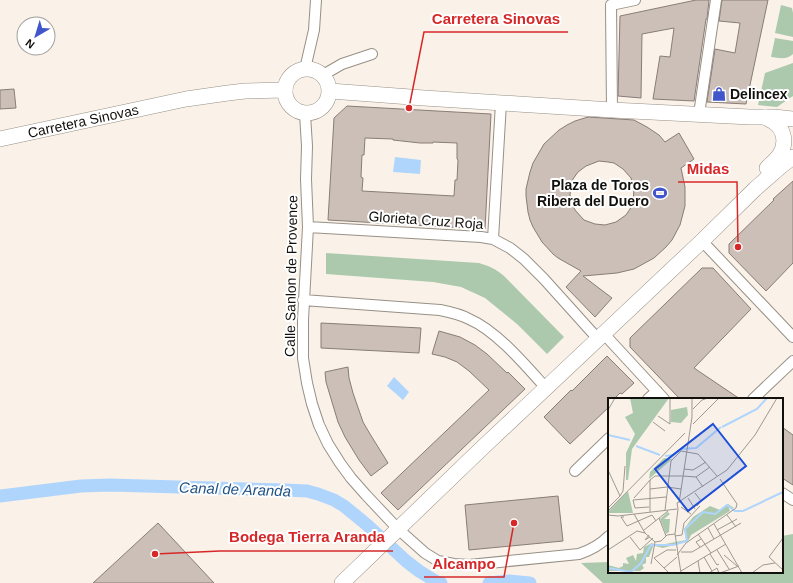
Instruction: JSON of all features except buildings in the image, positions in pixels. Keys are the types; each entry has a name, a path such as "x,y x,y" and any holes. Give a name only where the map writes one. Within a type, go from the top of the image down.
{"main road":[{"path":"305,69 319,72 323,75 330,90 329,98 321,110 314,113 305,114 293,109 285,96 287,81 292,75 305,69"},
{"name":"Carretera Sinovas","path":"0,139 193,98 245,91 285,90"},
{"path":"330,90 612,110 793,119"},
{"path":"770,117 793,106"},
{"path":"755,189 783,148 784,141 782,133 770,117"},
{"path":"342,583 755,189 793,157"}],"street":[{"path":"305,69 314,30 316,0"},
{"path":"612,110 611,6 635,0"},
{"path":"699,114 716,0"},
{"path":"323,75 342,64 372,54"},
{"path":"493,239 501,103"},
{"name":"Calle Sanlon de Provence","path":"305,114 308,227 302,320 303,358 307,383 319,425 328,444 340,463 366,496 389,538 425,553 438,561 469,565 579,554 596,547 608,537"},
{"name":"Glorieta Cruz Roja","path":"308,227 473,236 493,239 510,248 524,259 663,398"},
{"path":"702,241 793,337"},
{"path":"304,300 440,310 458,314 483,326 499,339 546,388"},
{"path":"754,398 793,361"},
{"path":"649,398 657,391"},
{"path":"575,471 608,439"},
{"path":"783,494 793,500"}],"green space":[{"path":"781,5 792,8 793,37 775,33"},
{"path":"775,38 793,41 793,54 791,56 786,58 771,57"},
{"path":"793,63 793,96 777,107 758,105 765,73"},
{"path":"326,253 479,263 486,265 504,276 564,337 547,354 517,324 485,298 461,287 433,282 326,274"},
{"path":"793,534 793,583 603,583 581,563 608,562 608,573 783,573 783,536"}],"water":[{"path":"395,157 421,160 420,174 393,172"},
{"path":"394,377 409,392 403,400 387,386"}],"waterway":[{"name":"Canal de Aranda","path":"0,496 81,486 110,485 307,491 334,500 344,506 406,561 419,571 441,583"},
{"name":"Canal de Aranda","path":"489,583 509,581 530,583"}],"place":[{"name":"Delincex","path":"719,94"},
{"name":"Carretera Sinovas","path":"409,108"},
{"name":"Plaza de Toros Ribera del Duero","path":"660,193"},
{"name":"Midas","path":"738,247"},
{"name":"Alcampo","path":"514,523"},
{"name":"Bodega Tierra Aranda","path":"155,554"}]}
